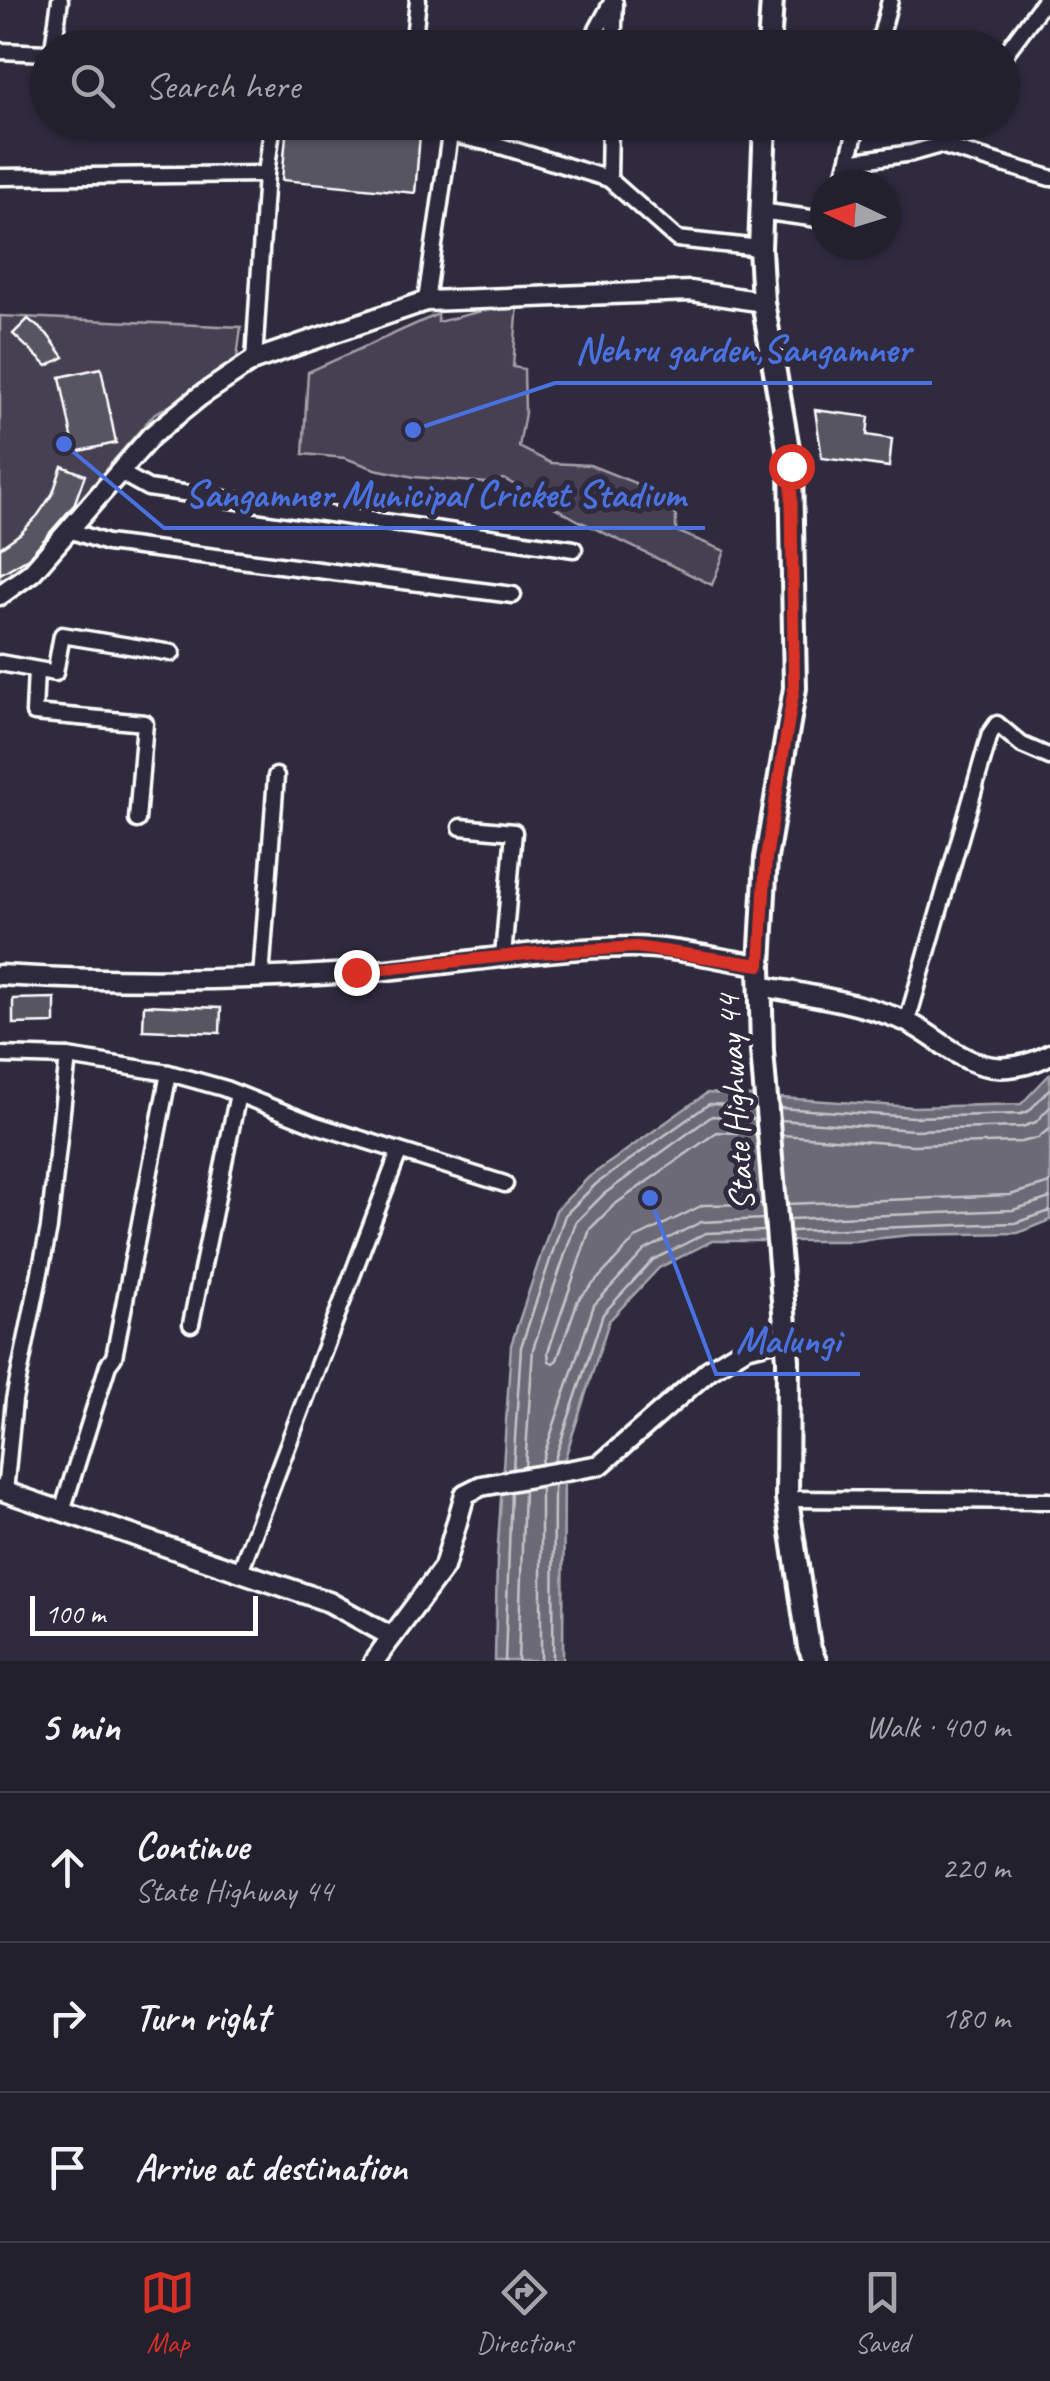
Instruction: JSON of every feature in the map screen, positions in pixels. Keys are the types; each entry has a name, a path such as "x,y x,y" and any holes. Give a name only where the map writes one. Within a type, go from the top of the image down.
{"main road":[{"path":"770,30 772,0"},
{"name":"State Highway 44","path":"764,140 760,248 763,302 791,466 794,688 766,858 760,975 762,1051 784,1329 788,1499 809,1648 815,1661"}],"street":[{"path":"56,30 60,0"},
{"path":"415,30 418,0"},
{"path":"599,30 614,0"},
{"path":"613,30 614,0"},
{"path":"882,30 890,0"},
{"path":"1020,34 1045,0"},
{"path":"0,51 30,52"},
{"path":"254,360 271,140"},
{"path":"426,300 449,140"},
{"path":"476,140 610,179 677,239 760,248"},
{"path":"610,140 610,179"},
{"path":"846,170 854,140"},
{"path":"940,145 944,140"},
{"path":"848,162 940,145 1049,175"},
{"path":"0,177 266,174"},
{"path":"760,211 810,218"},
{"path":"0,595 32,572 151,436 254,360 426,300 690,291 763,302"},
{"path":"119,472 148,488 574,550"},
{"path":"69,530 107,544 513,595"},
{"path":"0,664 55,673 62,635 172,654"},
{"path":"36,670 34,713 146,723 137,820"},
{"path":"906,1022 990,734 997,724 1022,745 1050,757"},
{"path":"261,978 276,776"},
{"path":"462,827 514,832 503,956"},
{"path":"0,975 113,981 261,978 636,947 760,975 851,1002 906,1022 951,1051 985,1066 1034,1064 1050,1054"},
{"path":"0,1055 68,1056 169,1074 505,1184"},
{"path":"68,1056 49,1228 14,1400 3,1491 329,1602 392,1637"},
{"path":"62,1511 114,1357 169,1074"},
{"path":"191,1324 238,1094"},
{"path":"240,1571 399,1152"},
{"path":"374,1661 444,1567 465,1494 480,1486 600,1465 709,1370 784,1329"},
{"path":"788,1499 1050,1501"}],"shaded area":[{"path":"518,302 513,367 524,369 525,413 519,447 551,463 590,465 665,495 676,517 676,531 725,551 712,585 579,521 504,479 487,483 414,477 345,458 303,454 308,372 438,314 438,322"},
{"path":"0,316 241,327 235,374 155,413 102,474 60,533 0,585"}],"water":[{"path":"1050,1074 1050,1220 1018,1233 911,1235 854,1241 712,1241 659,1268 609,1321 564,1461 563,1661 495,1661 497,1559 511,1345 556,1210 589,1177 707,1093 914,1107 1021,1104"}],"building":[{"path":"286,140 420,140 415,193 282,180"},
{"path":"28,319 47,334 64,357 47,366 13,334"},
{"path":"101,368 116,443 75,452 60,377"},
{"path":"815,410 869,417 867,435 892,439 889,467 822,458"},
{"path":"62,466 85,475 74,505 28,558 0,574 0,548 38,515 53,493"},
{"path":"55,998 55,1023 13,1024 13,999"},
{"path":"144,1005 221,1008 220,1033 143,1030"}],"place":[{"name":"Nehru garden,Sangamner","path":"413,430"},
{"name":"Sangamner Municipal Cricket Stadium","path":"64,444"},
{"name":"Malungi","path":"650,1198"}],"route":[{"path":"356,972 636,947 760,965 766,858 794,688 791,466"}]}
